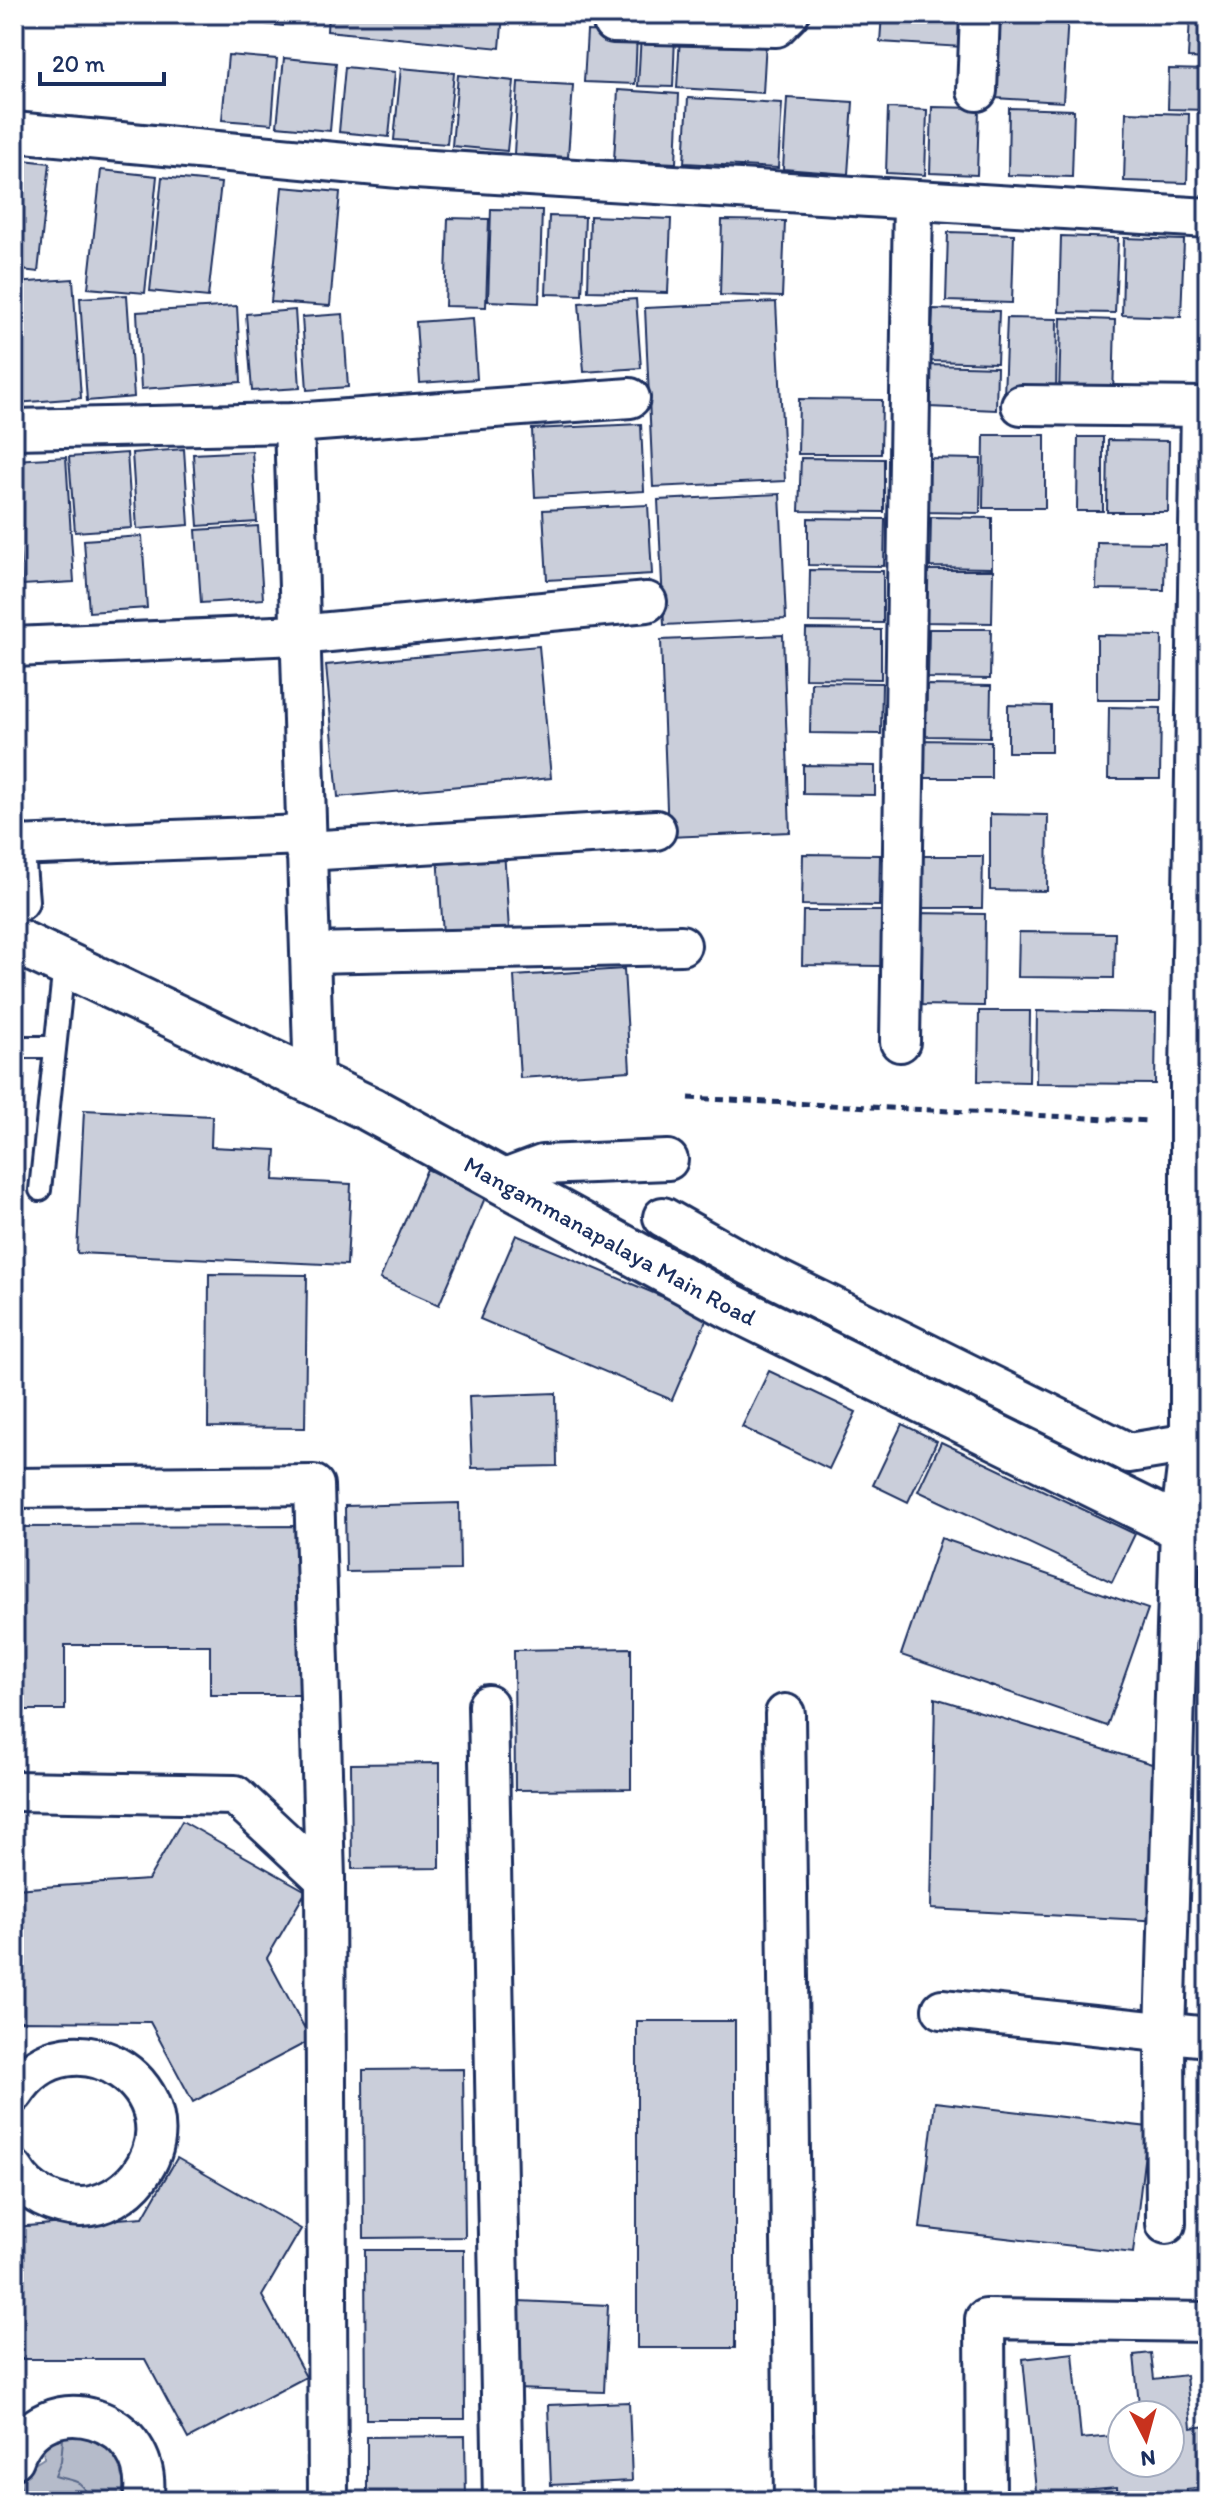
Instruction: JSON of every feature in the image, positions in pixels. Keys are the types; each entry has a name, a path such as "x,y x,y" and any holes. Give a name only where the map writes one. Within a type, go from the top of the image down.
{"street":[{"path":"613,23 776,27 789,14"},
{"path":"977,91 980,14"},
{"path":"14,132 399,168 1208,218"},
{"path":"900,1042 913,201"},
{"path":"14,429 294,423 630,398"},
{"path":"1021,405 1204,407 1190,1078 1190,1443 1194,1534 1192,1705 1165,2034 1166,2224"},
{"path":"294,423 298,635 314,1084"},
{"path":"14,647 298,635 647,602"},
{"path":"14,904 19,901 14,843 305,843 656,830"},
{"name":"Mangammanapalaya Main Road","path":"14,940 370,1109 730,1306 1194,1534"},
{"path":"311,953 681,945"},
{"path":"502,1180 542,1165 668,1160"},
{"path":"663,1217 750,1266 1129,1453 1190,1443"},
{"path":"730,1306 750,1266"},
{"path":"14,1488 314,1485 325,1879 328,2501"},
{"path":"488,1705 503,2501"},
{"path":"785,1714 794,2501"},
{"path":"14,1791 235,1795 325,1879"},
{"path":"942,2009 1208,2037"},
{"path":"14,2093 40,2065 63,2057 88,2055 111,2062 131,2076 146,2094 154,2117 155,2141 148,2164 131,2186 110,2200 84,2207 58,2204 34,2193 14,2170"},
{"path":"986,2501 985,2319 1208,2322"},
{"path":"14,2459 30,2435 48,2422 69,2417 90,2417 111,2425 128,2438 140,2456 145,2477 143,2501"}],"lane":[{"path":"40,1190 64,965"},
{"path":"14,1047 55,1047"}],"path":[{"path":"689,1098 1161,1125"}],"water":[{"path":"42,2430 120,2431 121,2474 131,2501 73,2501 67,2495 42,2500 25,2497 16,2476 44,2458"}],"building":[{"path":"167,14 284,14 283,26"},
{"path":"328,14 503,14 500,48 327,31"},
{"path":"882,14 965,14 963,47 880,42"},
{"path":"1000,14 1068,14 1063,102 995,98"},
{"path":"1190,14 1208,14 1208,59 1188,58"},
{"path":"587,31 637,34 635,84 584,82"},
{"path":"641,34 675,36 673,87 638,86"},
{"path":"680,36 766,40 763,93 677,88"},
{"path":"228,55 277,59 272,124 222,120"},
{"path":"284,58 336,63 330,131 277,126"},
{"path":"345,67 395,72 389,137 339,132"},
{"path":"401,68 454,73 447,144 394,140"},
{"path":"1169,69 1208,70 1208,110 1168,109"},
{"path":"458,75 514,81 507,151 452,146"},
{"path":"518,82 573,85 568,157 514,154"},
{"path":"618,90 679,94 676,163 614,160"},
{"path":"688,98 782,103 778,168 684,163"},
{"path":"787,98 853,102 848,174 783,169"},
{"path":"932,107 979,108 977,175 930,173"},
{"path":"888,108 927,110 925,175 886,173"},
{"path":"1009,108 1074,110 1072,177 1008,175"},
{"path":"1126,112 1189,114 1187,183 1124,181"},
{"path":"14,159 50,163 38,272 14,269"},
{"path":"101,170 157,176 145,293 88,288"},
{"path":"162,177 221,183 208,297 150,291"},
{"path":"282,187 340,192 330,306 271,302"},
{"path":"491,209 542,210 539,303 488,301"},
{"path":"549,216 585,217 582,295 546,294"},
{"path":"590,216 671,219 668,293 588,291"},
{"path":"448,218 489,219 486,307 445,306"},
{"path":"722,220 785,221 782,297 720,295"},
{"path":"948,232 1014,234 1012,303 946,301"},
{"path":"1061,236 1118,238 1115,313 1059,312"},
{"path":"1124,238 1184,240 1181,317 1122,315"},
{"path":"73,279 81,398 16,403 14,283"},
{"path":"127,295 134,397 87,401 80,298"},
{"path":"636,299 641,368 584,372 579,303"},
{"path":"776,302 785,481 653,487 645,308"},
{"path":"237,306 241,382 141,389 137,312"},
{"path":"933,309 999,311 997,363 931,361"},
{"path":"295,310 300,388 252,391 246,314"},
{"path":"343,314 348,387 307,390 302,317"},
{"path":"473,318 477,379 420,383 416,322"},
{"path":"1007,318 1057,319 1056,398 1004,396"},
{"path":"1061,318 1115,320 1113,400 1059,398"},
{"path":"930,365 997,367 996,410 929,407"},
{"path":"799,399 882,400 881,454 798,454"},
{"path":"641,424 644,491 535,497 532,429"},
{"path":"984,435 1045,435 1045,508 983,508"},
{"path":"1078,437 1103,437 1103,511 1077,511"},
{"path":"1108,440 1169,441 1168,512 1107,512"},
{"path":"184,449 189,525 137,529 132,453"},
{"path":"252,451 257,522 198,526 193,454"},
{"path":"127,453 132,528 75,532 69,457"},
{"path":"66,457 74,582 22,585 14,460"},
{"path":"801,458 884,459 884,512 799,511"},
{"path":"922,458 981,459 980,513 921,512"},
{"path":"780,494 786,619 664,625 658,500"},
{"path":"648,505 652,574 547,580 543,510"},
{"path":"931,517 992,518 992,568 930,567"},
{"path":"808,518 885,519 884,566 808,565"},
{"path":"258,526 263,599 201,603 196,530"},
{"path":"142,536 147,608 89,612 84,540"},
{"path":"1097,542 1165,543 1164,590 1096,589"},
{"path":"810,570 883,571 883,623 809,622"},
{"path":"926,570 993,570 992,623 925,622"},
{"path":"806,629 881,630 881,679 805,678"},
{"path":"929,629 991,629 990,679 928,678"},
{"path":"783,635 790,832 668,837 661,640"},
{"path":"1097,635 1162,636 1161,700 1097,700"},
{"path":"539,646 551,778 338,797 326,665"},
{"path":"811,682 882,683 881,734 810,733"},
{"path":"927,685 991,686 990,737 926,736"},
{"path":"1008,705 1051,706 1051,752 1008,752"},
{"path":"1109,707 1161,708 1160,779 1108,779"},
{"path":"915,740 991,741 991,778 914,778"},
{"path":"803,765 875,766 875,795 803,794"},
{"path":"990,814 1048,815 1047,891 990,890"},
{"path":"504,849 509,931 443,935 438,853"},
{"path":"803,854 880,855 879,906 802,905"},
{"path":"914,856 983,856 982,908 913,908"},
{"path":"803,911 882,911 881,966 802,965"},
{"path":"914,913 985,914 984,1006 913,1005"},
{"path":"1019,932 1115,933 1114,978 1018,977"},
{"path":"624,969 630,1071 520,1078 514,976"},
{"path":"979,1011 1030,1011 1029,1082 978,1081"},
{"path":"1037,1011 1156,1013 1155,1084 1036,1083"},
{"path":"84,1110 212,1116 211,1147 276,1150 274,1180 351,1184 347,1265 77,1253"},
{"path":"427,1169 485,1198 439,1305 380,1279"},
{"path":"516,1235 708,1316 672,1400 480,1319"},
{"path":"209,1274 307,1275 305,1428 208,1427"},
{"path":"769,1371 856,1412 829,1469 742,1427"},
{"path":"556,1393 557,1466 472,1468 469,1396"},
{"path":"902,1424 937,1441 908,1502 873,1485"},
{"path":"941,1442 1135,1534 1112,1582 918,1491"},
{"path":"459,1503 460,1570 346,1572 345,1506"},
{"path":"303,1526 303,1695 210,1695 210,1645 65,1645 65,1710 14,1710 14,1527"},
{"path":"941,1538 1148,1609 1107,1726 901,1655"},
{"path":"631,1648 631,1789 515,1790 514,1650"},
{"path":"935,1698 1165,1768 1163,1921 931,1909"},
{"path":"440,1763 440,1868 352,1869 351,1764"},
{"path":"182,1821 306,1891 267,1958 311,2040 193,2102 150,2022 16,2021 14,2025 14,1889 148,1880"},
{"path":"637,2021 735,2021 735,2348 637,2348"},
{"path":"463,2069 465,2237 364,2238 363,2070"},
{"path":"935,2102 1148,2127 1133,2253 920,2228"},
{"path":"177,2158 301,2229 262,2296 306,2377 188,2439 145,2359 14,2359 14,2227 143,2217"},
{"path":"365,2250 464,2250 465,2419 366,2419"},
{"path":"518,2301 608,2305 604,2392 515,2389"},
{"path":"1073,2353 1081,2439 1106,2437 1106,2479 1186,2479 1186,2399 1138,2399 1134,2355 1151,2353 1154,2379 1186,2375 1191,2428 1208,2426 1208,2487 1187,2489 1188,2501 1118,2501 1117,2487 1082,2490 1083,2501 1037,2501 1023,2359"},
{"path":"629,2402 632,2481 551,2485 548,2405"},
{"path":"465,2436 466,2501 367,2501 367,2437"},
{"path":"546,2494 632,2495 632,2501 546,2501"}]}
